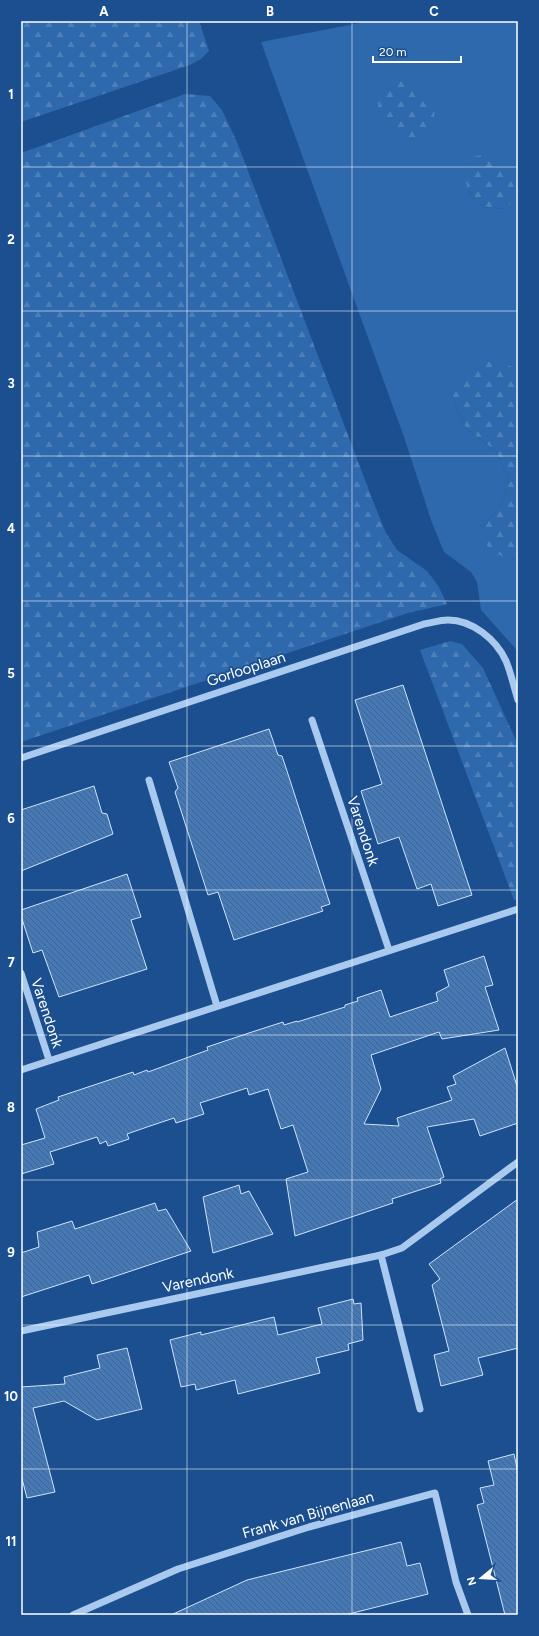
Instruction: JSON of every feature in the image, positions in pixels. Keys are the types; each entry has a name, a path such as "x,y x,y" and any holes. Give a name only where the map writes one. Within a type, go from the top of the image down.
{"street":[{"name":"Gorlooplaan","path":"21,758 424,624 447,620 464,622 480,630 498,648 505,661 518,700"},
{"name":"Varendonk","path":"312,720 389,950"},
{"path":"149,780 217,1006"},
{"name":"Varendonk","path":"21,1070 518,909"},
{"name":"Varendonk","path":"21,973 49,1060"},
{"name":"Varendonk","path":"21,1331 381,1256 402,1248 518,1162"},
{"path":"381,1256 420,1409"},
{"name":"Frank van Bijnenlaan","path":"73,1615 178,1569 309,1527 435,1493 456,1582 468,1615"}],"green space":[{"path":"21,21 199,21 209,51 201,59 190,65 21,122"},
{"path":"370,21 518,21 518,369 508,365 451,392 462,422 467,429 496,451 509,479 503,502 482,531 513,560 518,560 518,654 515,648 481,610 477,582 471,572 444,552 432,523 404,437 261,42","holes":["470,166 503,209 483,207 469,192 467,168"]},
{"path":"398,79 421,91 429,98 434,106 434,120 430,129 424,135 399,139 381,123 378,106 382,86"},
{"path":"185,94 210,96 222,110 237,142 386,533 397,550 427,571 439,587 447,604 408,613 21,742 21,153"},
{"path":"486,154 499,160 505,165 513,179 513,197 508,206 502,209 483,207 474,198 467,186 467,168 470,166 473,157"},
{"path":"485,361 508,365 518,369 518,560 512,560 497,554 481,539 482,531 503,502 509,479 496,451 467,429 462,422 451,392 461,372"},
{"path":"450,641 462,644 483,668 518,745 518,899 514,900 420,650"}],"building":[{"path":"403,685 472,895 438,906 431,884 417,889 399,837 378,844 361,791 382,784 355,700"},
{"path":"269,729 278,755 282,756 330,904 321,907 323,911 234,940 218,892 208,895 175,792 178,788 169,762"},
{"path":"94,786 102,813 107,814 113,834 21,871 21,810"},
{"path":"127,874 141,917 131,920 147,969 59,997 42,950 33,953 21,916 21,910"},
{"path":"484,956 493,985 485,987 499,1030 442,1039 439,1032 371,1055 381,1089 364,1124 399,1126 397,1118 452,1100 447,1087 456,1084 453,1076 505,1048 518,1089 518,1123 480,1136 474,1119 427,1127 444,1177 440,1179 441,1183 392,1199 393,1203 295,1236 286,1179 308,1172 293,1125 281,1129 268,1089 249,1095 247,1088 200,1103 204,1114 176,1123 174,1118 150,1126 127,1134 129,1139 108,1146 106,1141 100,1144 97,1137 50,1152 54,1164 21,1174 21,1145 45,1138 36,1109 59,1100 58,1097 133,1072 134,1075 147,1070 148,1072 208,1050 207,1047 283,1022 284,1025 297,1022 345,1007 345,1005 358,1001 357,998 381,990 390,1017 438,1001 436,993 449,986 444,970"},
{"path":"239,1185 241,1194 249,1191 273,1234 213,1253 203,1197"},
{"path":"518,1199 518,1348 478,1358 483,1375 441,1386 434,1355 449,1351 432,1285 440,1279 429,1264"},
{"path":"155,1203 158,1211 166,1209 191,1251 92,1284 89,1275 21,1297 21,1253 39,1247 37,1232 72,1221 75,1229"},
{"path":"353,1299 354,1304 361,1303 363,1340 348,1344 349,1350 316,1358 320,1373 238,1394 235,1380 196,1390 195,1384 181,1387 170,1340 201,1332 201,1335 274,1317 278,1335 322,1324 318,1308"},
{"path":"127,1348 142,1409 97,1420 64,1401 33,1408 55,1492 27,1498 21,1475 21,1387 65,1384 64,1377 100,1368 97,1355"},
{"path":"514,1454 518,1473 518,1615 505,1615 477,1505 484,1503 480,1488 494,1485 488,1461"},
{"path":"401,1542 407,1566 420,1563 428,1594 345,1615 171,1615 247,1580"}]}
